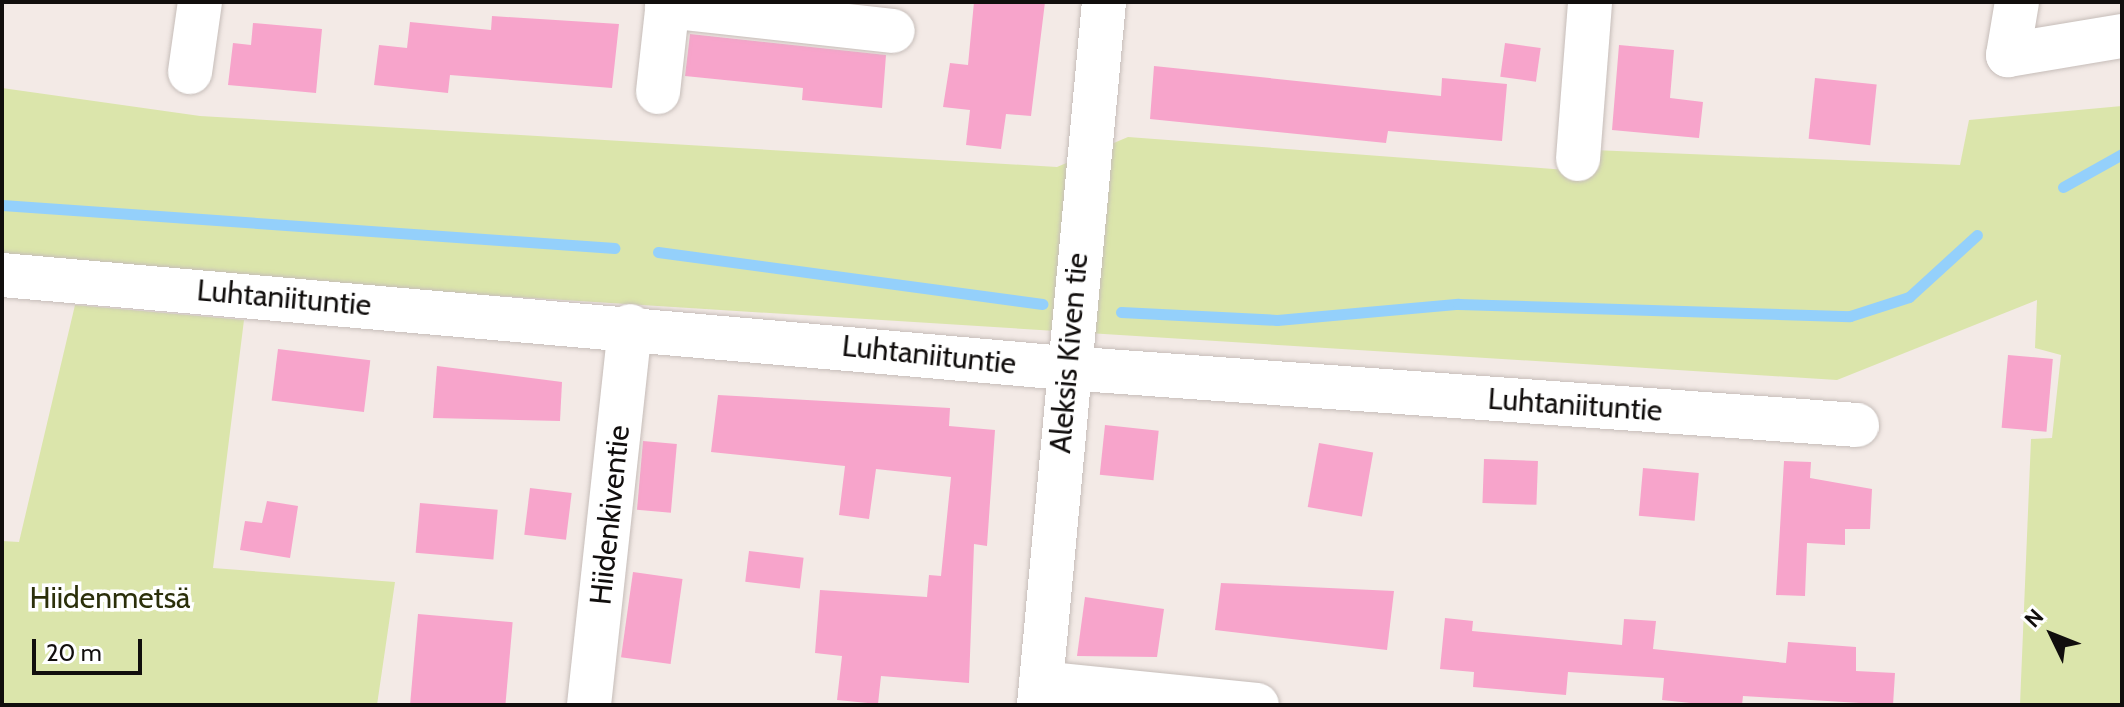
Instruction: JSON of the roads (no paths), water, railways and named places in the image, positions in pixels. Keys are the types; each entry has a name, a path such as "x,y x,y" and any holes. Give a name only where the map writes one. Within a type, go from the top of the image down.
{"street":[{"path":"190,72 200,2"},
{"name":"Aleksis Kiven tie","path":"1040,694 1066,368 1104,2"},
{"path":"1578,159 1590,2"},
{"path":"2017,2 2008,55 2122,36"},
{"path":"658,92 667,4 893,31"},
{"name":"Luhtaniituntie","path":"2,275 630,326 1066,368 1857,425"},
{"name":"Hiidenkiventie","path":"589,705 630,326"},
{"path":"1040,694 1257,705"}],"waterway":[{"path":"2063,187 2122,154"},
{"path":"2,205 614,248"},
{"path":"1121,312 1277,320 1458,304 1850,316 1909,297 1977,235"},
{"path":"658,252 1043,304"}],"park label":[{"name":"Hiidenmetsä","path":"110,598"}]}
